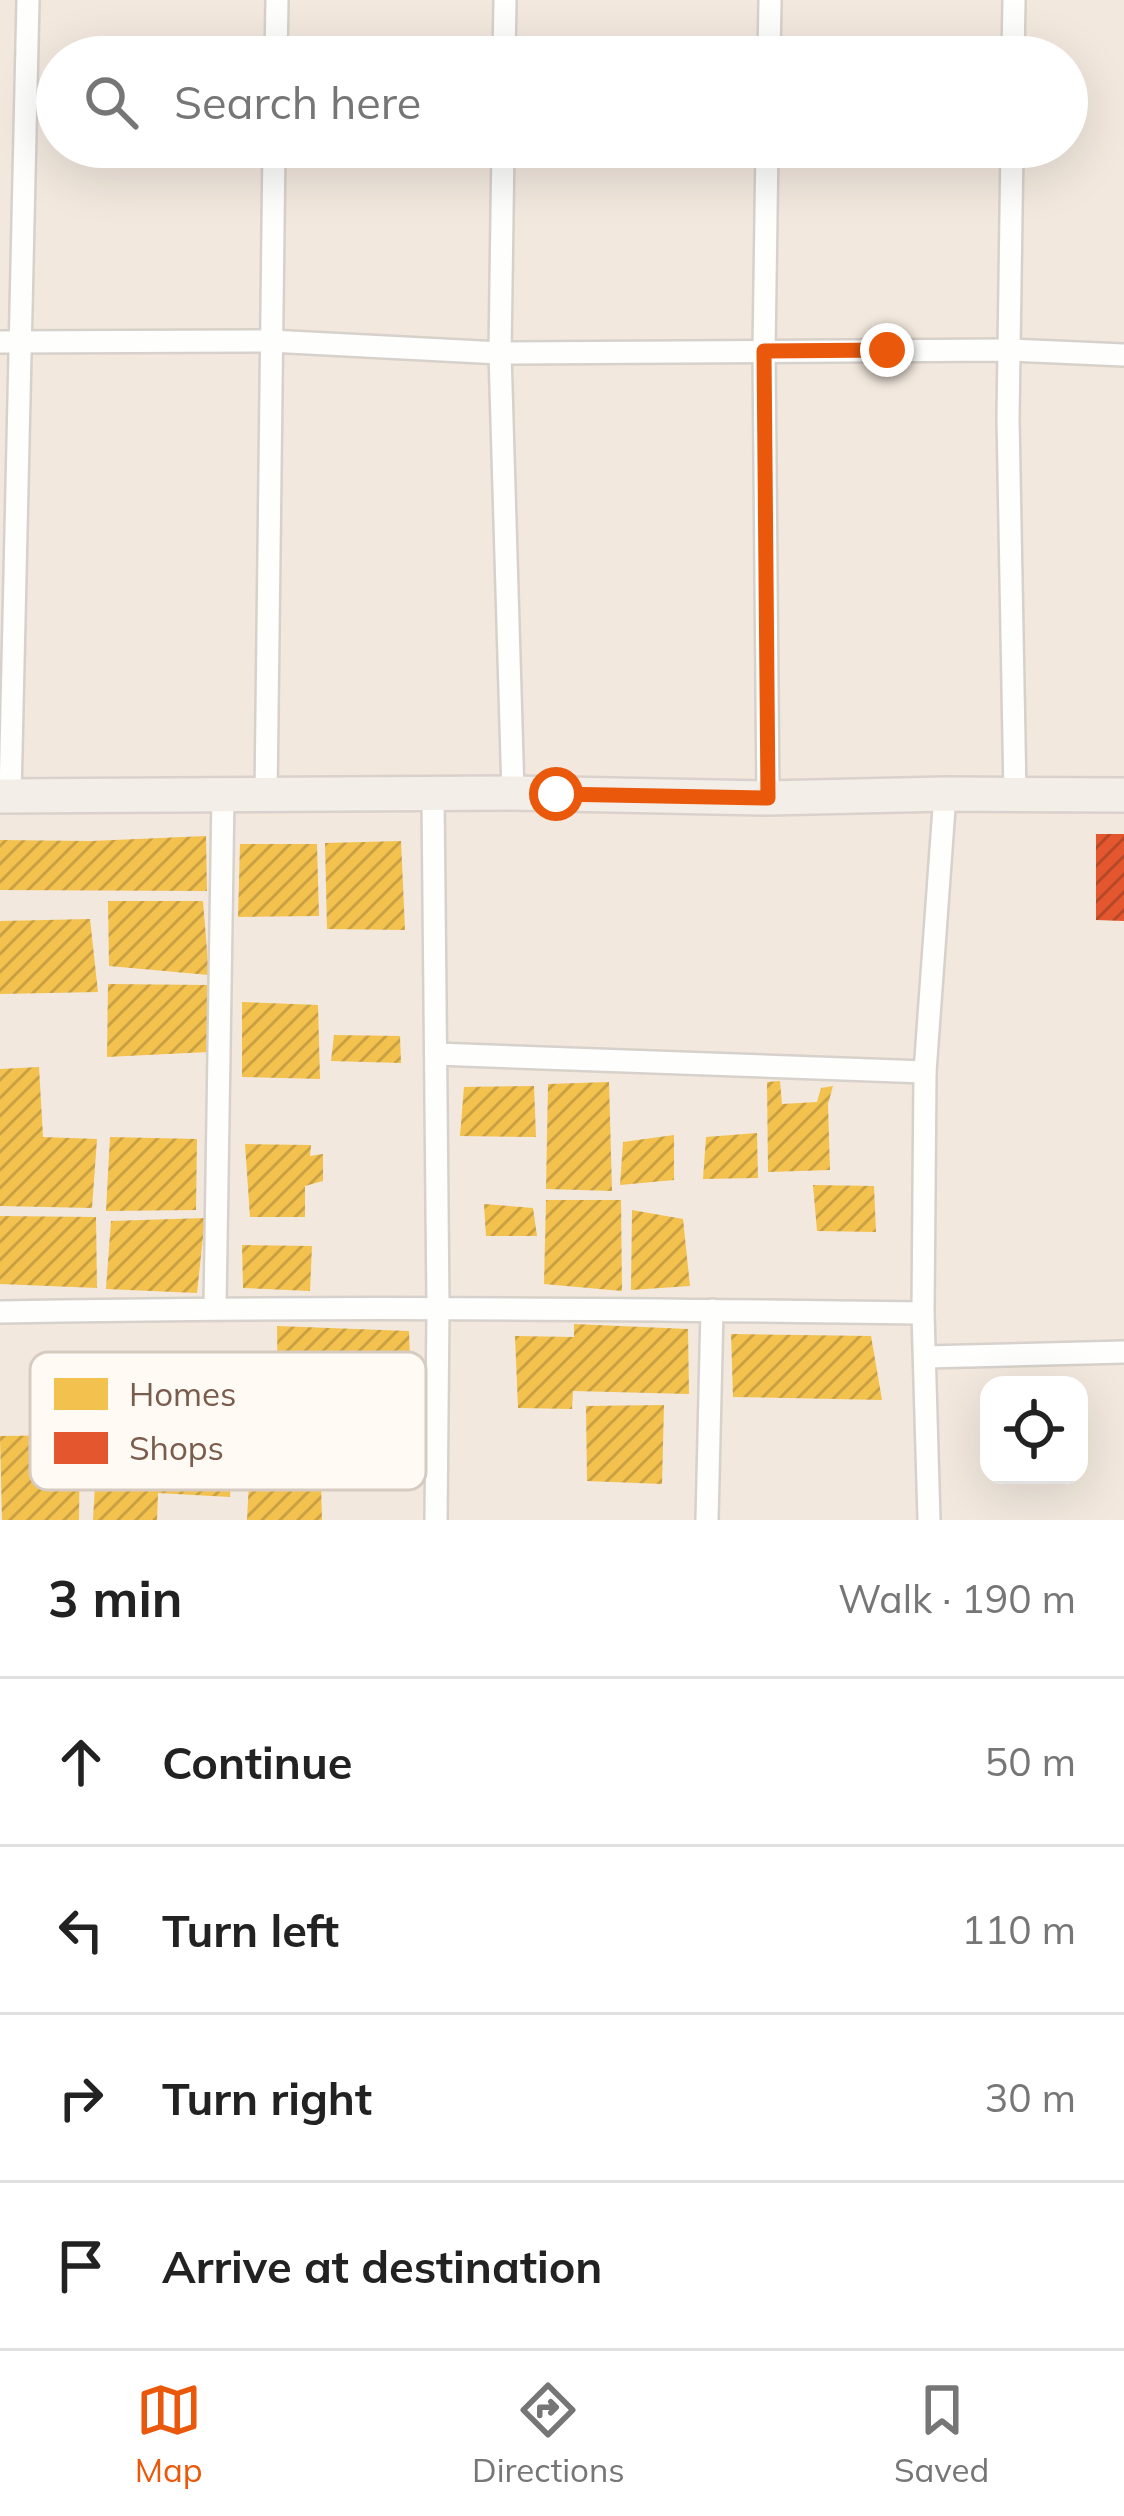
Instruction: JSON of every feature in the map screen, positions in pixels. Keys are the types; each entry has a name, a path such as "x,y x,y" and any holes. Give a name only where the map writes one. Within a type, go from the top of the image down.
{"main road":[{"path":"5,796 1124,795"}],"street":[{"path":"5,796 10,342 28,0"},
{"path":"276,36 277,0"},
{"path":"504,36 505,0"},
{"path":"769,36 770,0"},
{"path":"1013,36 1014,0"},
{"path":"266,795 274,168"},
{"path":"503,168 500,353 513,793"},
{"path":"767,168 768,798"},
{"path":"1012,168 1008,418 1016,794"},
{"path":"10,342 271,341 500,353 1010,350 1124,355"},
{"path":"433,794 436,1520"},
{"path":"928,1520 923,1313 925,1072 945,794"},
{"path":"214,1307 223,795"},
{"path":"436,1054 925,1072"},
{"path":"0,1312 438,1307 923,1313"},
{"path":"706,1520 712,1310"},
{"path":"926,1357 1124,1352"}],"shaded area":[{"path":"0,0 1124,0 1124,1520 0,1520"}],"building: Homes":[{"path":"206,836 207,891 0,890 0,840"},
{"path":"401,841 405,930 327,929 325,843"},
{"path":"240,844 317,844 319,916 238,917"},
{"path":"108,901 203,901 209,975 109,966"},
{"path":"90,919 98,992 0,994 0,921"},
{"path":"108,984 209,985 208,1052 107,1057"},
{"path":"242,1002 318,1005 320,1079 242,1077"},
{"path":"334,1035 400,1036 401,1063 331,1061"},
{"path":"39,1067 43,1137 97,1139 92,1208 0,1206 0,1069"},
{"path":"780,1081 782,1104 817,1102 821,1088 833,1086 828,1104 830,1170 768,1172 767,1082"},
{"path":"609,1082 612,1191 546,1189 548,1084"},
{"path":"534,1086 536,1137 460,1136 464,1087"},
{"path":"757,1133 758,1178 703,1179 706,1137"},
{"path":"674,1135 674,1180 620,1185 623,1142"},
{"path":"110,1137 197,1139 196,1210 106,1211"},
{"path":"245,1144 311,1145 310,1156 323,1154 323,1181 305,1186 305,1217 250,1217"},
{"path":"813,1185 874,1186 876,1232 817,1231"},
{"path":"546,1200 621,1200 622,1291 544,1284"},
{"path":"484,1204 533,1208 537,1236 486,1236"},
{"path":"632,1210 683,1219 690,1286 631,1290"},
{"path":"0,1216 96,1217 97,1288 0,1284"},
{"path":"205,1218 197,1293 106,1289 111,1221"},
{"path":"242,1245 312,1246 310,1291 243,1288"},
{"path":"574,1324 688,1329 689,1394 573,1391 572,1409 518,1408 515,1336 574,1337"},
{"path":"277,1326 409,1331 410,1352 277,1352"},
{"path":"731,1334 871,1336 882,1400 733,1397"},
{"path":"664,1405 662,1484 587,1481 586,1406"},
{"path":"0,1436 30,1436 30,1490 79,1490 79,1520 2,1520"},
{"path":"95,1490 230,1490 230,1497 158,1493 157,1520 93,1520"},
{"path":"249,1490 321,1490 322,1520 247,1520"}],"building: Shops":[{"path":"1096,834 1124,834 1124,921 1096,920"}],"route":[{"path":"556,794 768,798 764,351 887,350"}]}
